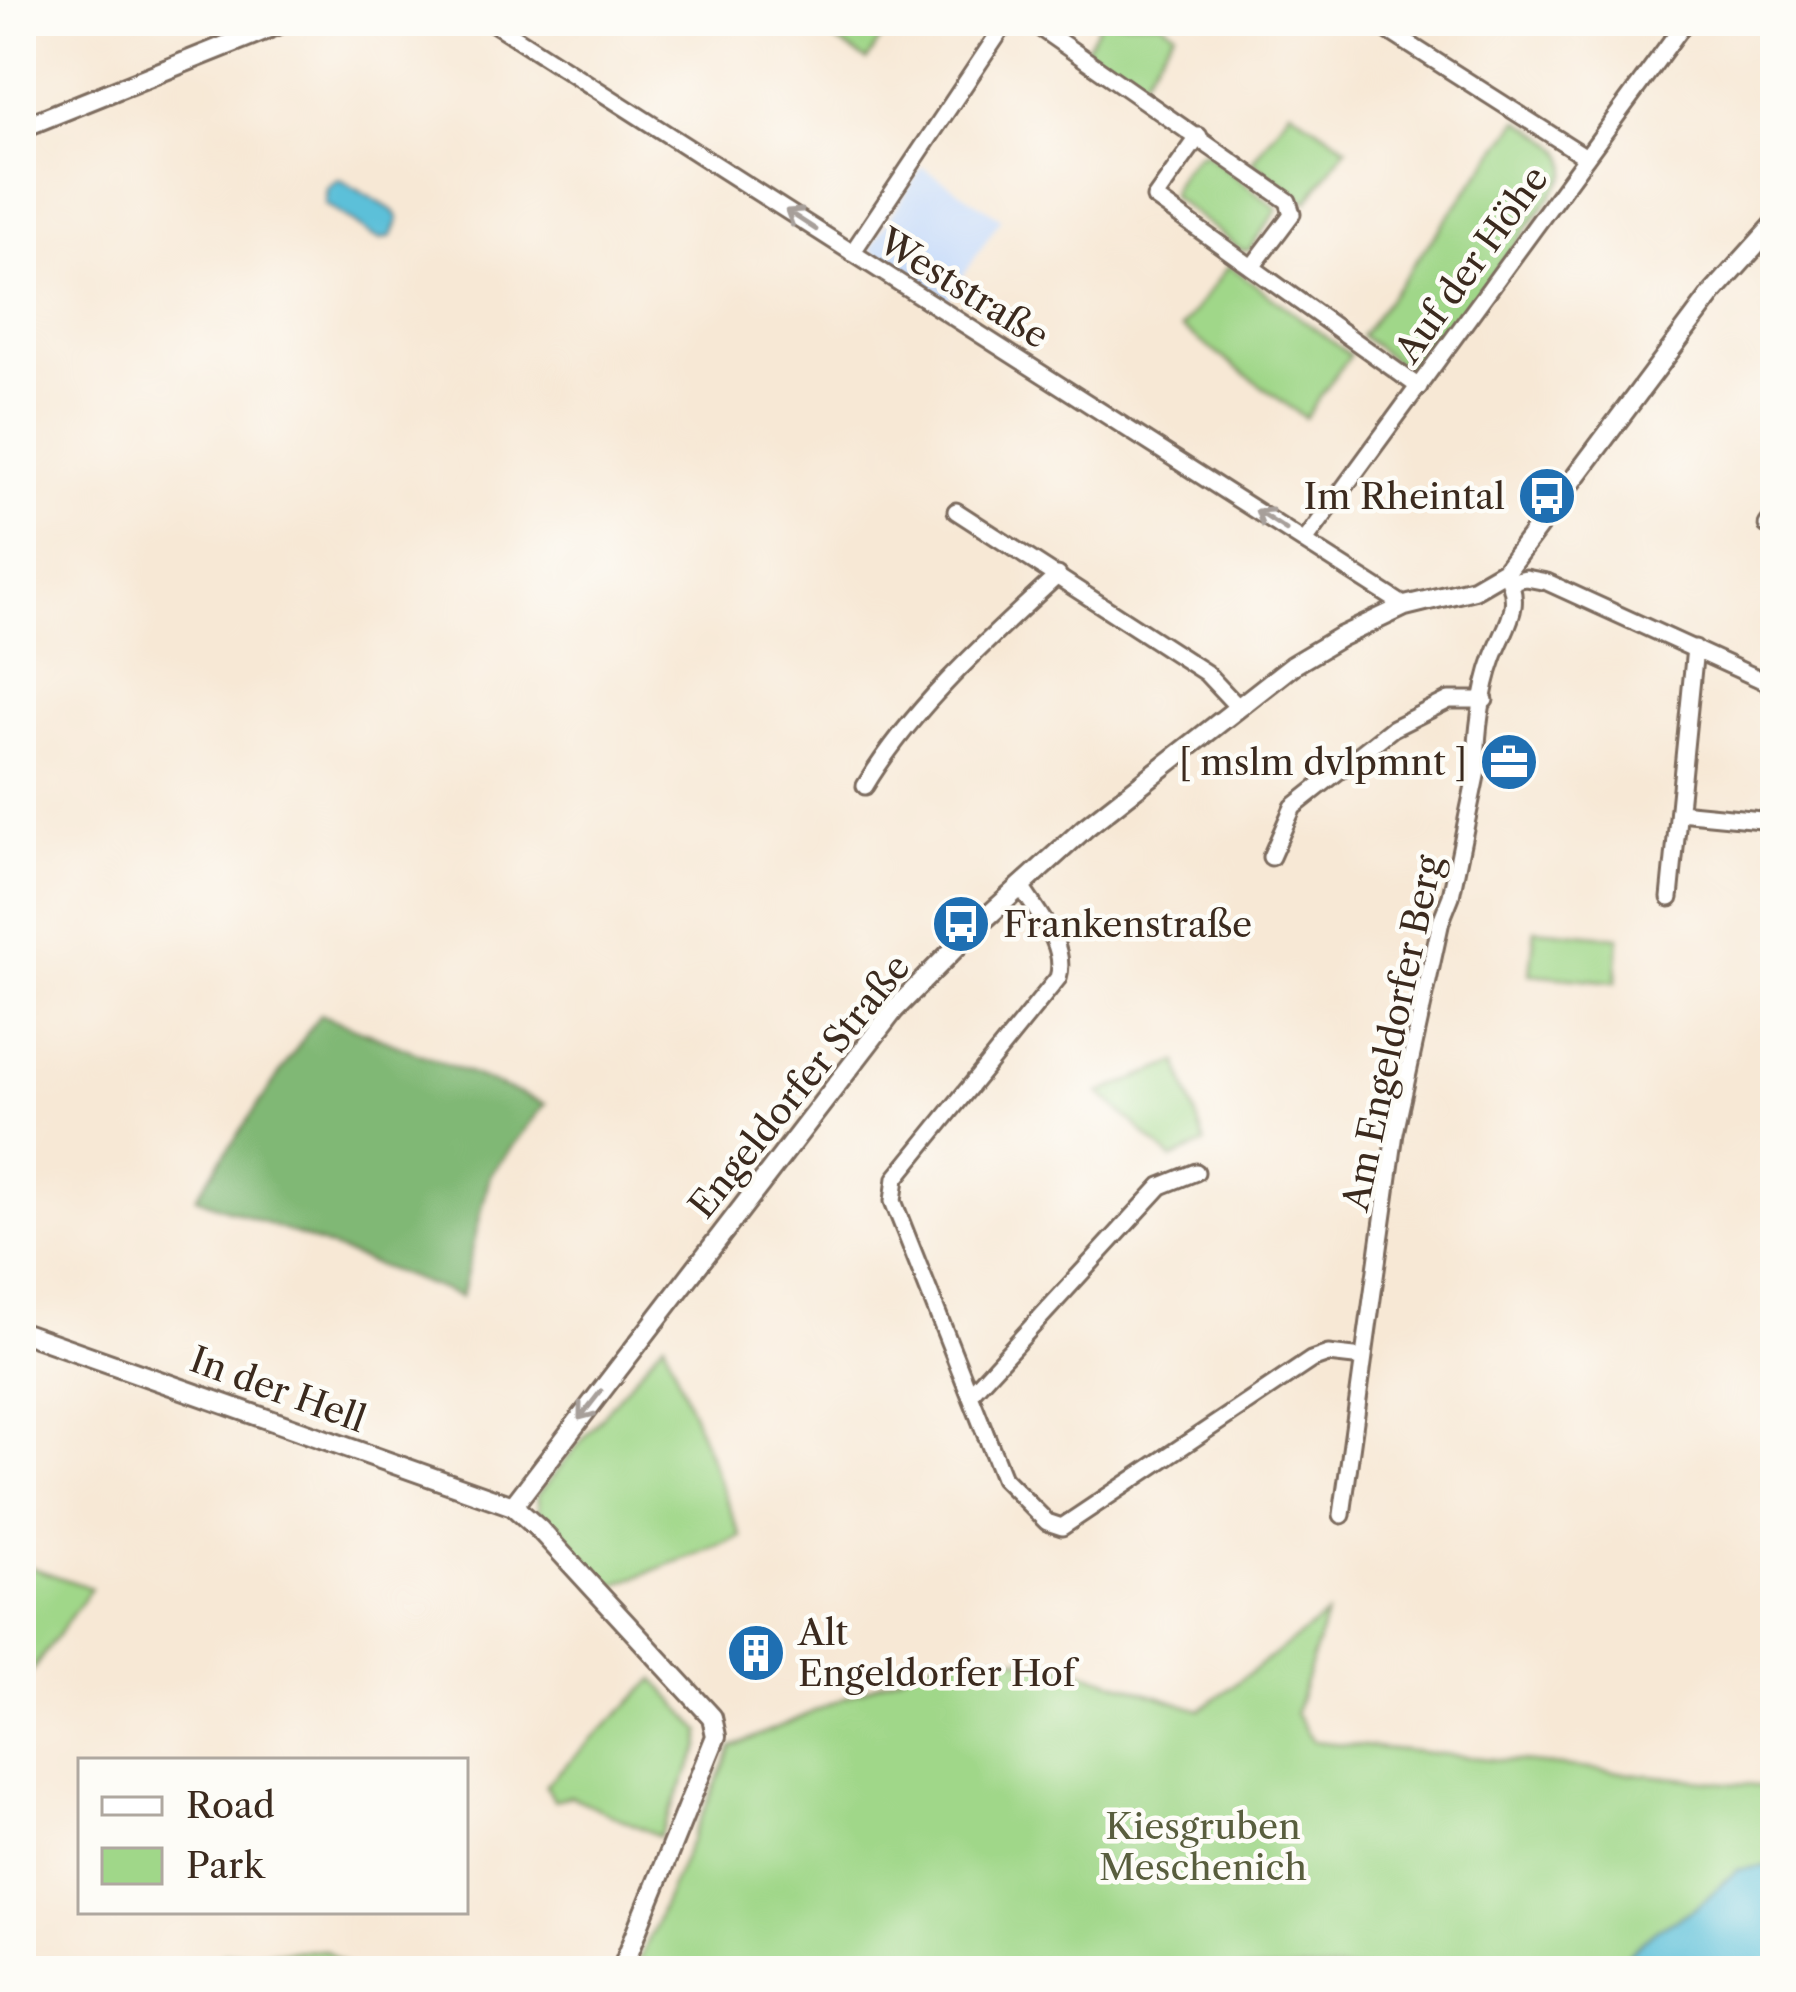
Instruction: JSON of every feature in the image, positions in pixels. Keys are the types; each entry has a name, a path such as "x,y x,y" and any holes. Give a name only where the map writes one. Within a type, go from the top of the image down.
{"street":[{"path":"21,128 287,21"},
{"name":"Weststraße","path":"490,21 1405,606"},
{"path":"852,253 1007,21"},
{"path":"1030,21 1199,136 1292,207 1292,214 1252,267"},
{"path":"1373,21 1586,157"},
{"name":"Auf der Höhe","path":"1305,542 1686,21"},
{"path":"1199,136 1155,198 1419,387"},
{"name":"Engeldorfer Straße","path":"513,1506 894,1010 1020,885 1237,706 1340,637 1405,606 1508,576 1713,293 1775,224"},
{"path":"956,511 1206,673 1237,706"},
{"path":"865,786 891,747 975,652 1058,575"},
{"path":"1508,576 1547,582 1775,686"},
{"name":"Am Engeldorfer Berg","path":"1342,1515 1395,1132 1477,771 1476,750 1492,658 1502,643 1515,600 1508,576"},
{"path":"1670,898 1695,648"},
{"path":"1271,857 1293,807 1393,728 1448,700 1485,700"},
{"path":"1679,812 1775,818"},
{"path":"1020,885 1059,949 1058,978 896,1178 892,1190 1003,1478 1048,1522 1061,1527 1311,1360 1328,1354 1363,1358"},
{"path":"971,1393 1161,1186 1196,1172"},
{"name":"In der Hell","path":"21,1332 513,1506"},
{"path":"513,1506 712,1717 716,1736 621,1971"}],"shaded area":[{"path":"922,167 1001,218 946,302 870,249"}],"green space":[{"path":"806,21 892,21 867,61"},
{"path":"1101,21 1160,21 1175,31 1140,84 1085,49"},
{"path":"1290,109 1347,147 1307,202 1252,161"},
{"path":"1519,120 1560,148 1567,174 1425,369 1411,373 1361,336"},
{"path":"1204,152 1278,209 1249,250 1242,250 1171,196 1183,170"},
{"path":"1229,265 1350,355 1305,418 1182,328"},
{"path":"1535,929 1619,937 1616,982 1530,974"},
{"path":"320,1014 545,1104 490,1175 461,1297 196,1197"},
{"path":"1178,1062 1205,1144 1172,1159 1100,1093"},
{"path":"664,1341 741,1537 610,1587 539,1512 537,1495"},
{"path":"21,1564 91,1588 21,1686"},
{"name":"Kiesgruben Meschenich","path":"1326,1616 1295,1713 1313,1741 1775,1788 1775,1971 634,1971 732,1747 933,1660 990,1655 1064,1665 1200,1710"},
{"path":"655,1679 702,1732 700,1747 659,1836 570,1796 553,1800 545,1785"},
{"path":"325,1950 354,1971 208,1971 222,1954"}],"water":[{"path":"339,179 394,211 399,219 392,236 373,236 325,204 327,188"},
{"path":"1775,1865 1775,1971 1614,1971 1656,1930 1696,1908 1737,1870"}],"place":[{"name":"Im Rheintal","path":"1547,496"},
{"name":"[ mslm dvlpmnt ]","path":"1509,762"},
{"name":"Frankenstraße","path":"961,924"},
{"name":"Alt Engeldorfer Hof","path":"756,1653"}]}
